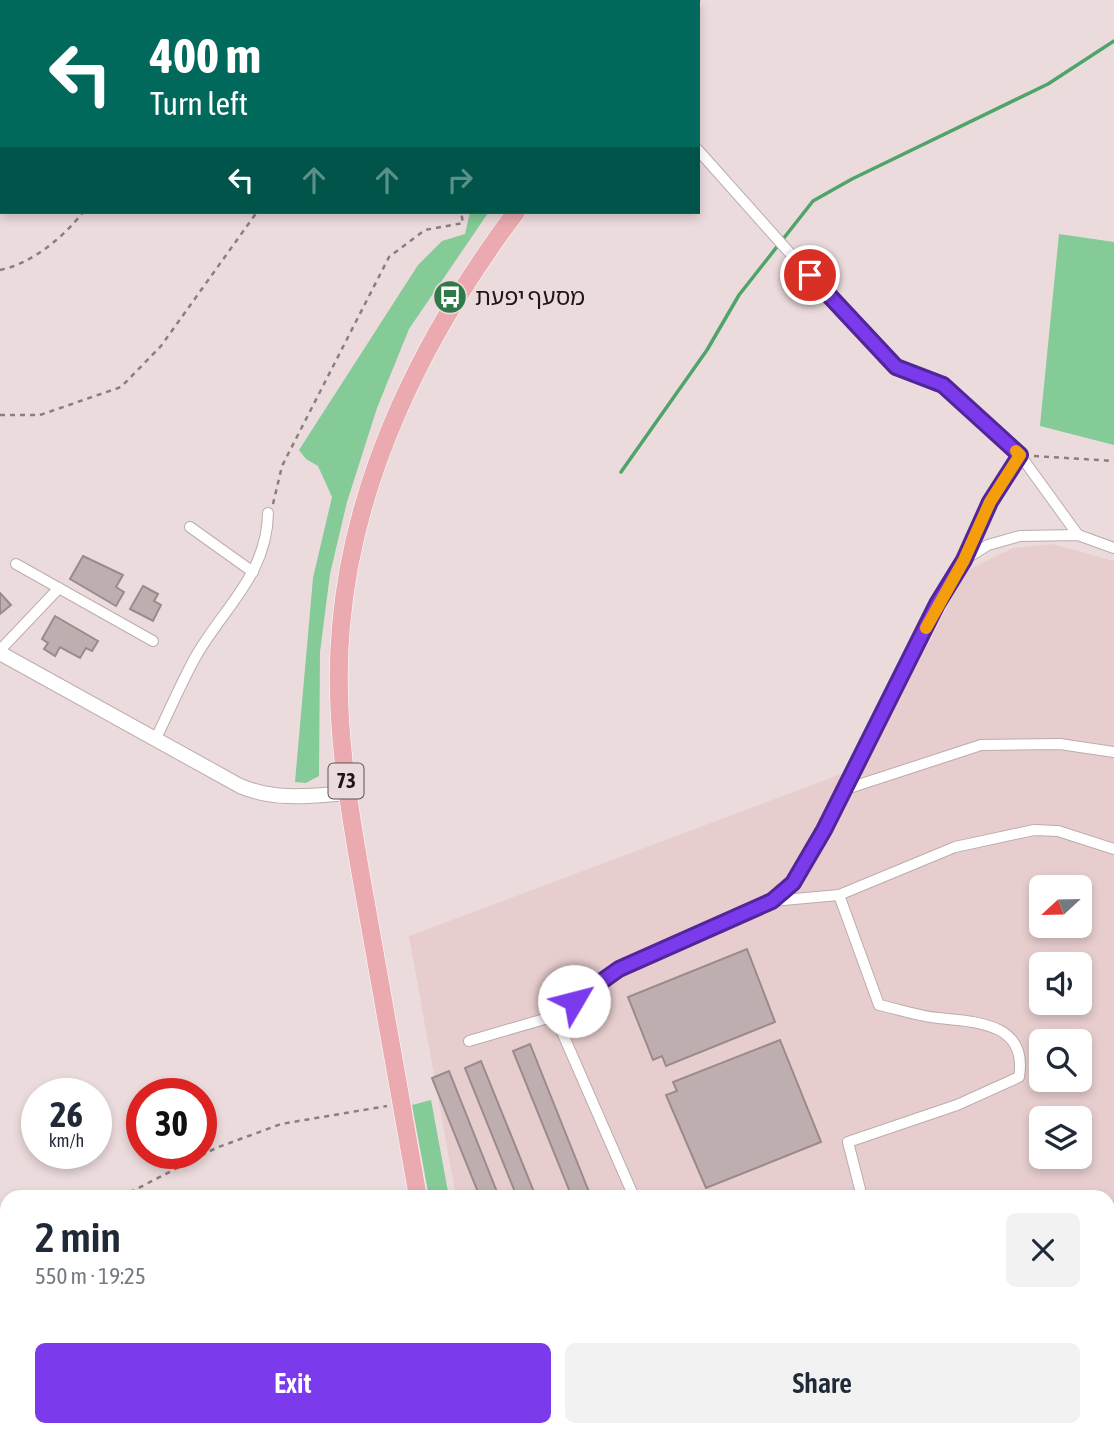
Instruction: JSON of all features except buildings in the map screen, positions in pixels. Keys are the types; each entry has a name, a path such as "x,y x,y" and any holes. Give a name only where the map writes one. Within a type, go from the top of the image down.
{"highway":[{"name":"73","path":"416,372 473,286 528,214"},
{"name":"73","path":"417,1190 347,793 339,680 341,625 349,573 378,462 394,418 452,303 510,216"}],"street":[{"path":"700,152 828,296 896,367 943,385 1020,455 1079,535"},
{"path":"469,1041 555,1016 619,969 772,901 793,883 937,604 964,560 990,502 1020,455"},
{"path":"155,740 196,656 253,572 265,546 268,513"},
{"path":"190,527 253,572"},
{"path":"964,560 988,545 1020,536 1079,535 1114,548"},
{"path":"16,564 153,641"},
{"path":"59,588 0,651 155,740 256,793 288,798 347,793"},
{"path":"843,790 981,745 1037,743 1114,752"},
{"path":"772,901 839,895 955,847 1034,830 1058,831 1114,849"},
{"path":"839,895 879,1005 936,1018 958,1019 995,1027 1015,1040 1022,1063 1019,1077 957,1105 848,1142 860,1190"},
{"path":"555,1016 631,1190"}],"path":[{"path":"0,270 15,267 70,229 81,214"},
{"path":"0,415 40,415 121,387 161,346 256,214"},
{"path":"268,513 276,500 282,466 389,257 425,230 463,223 461,214"},
{"path":"1020,455 1114,461"},
{"path":"135,1190 216,1148 281,1124 401,1104"}],"shaded area":[{"path":"1052,544 1114,561 1114,1190 455,1190 409,936 865,765 966,571 1013,548"}],"green space":[{"path":"470,214 487,214 409,329 377,408 347,502 330,574 320,652 319,776 306,783 295,782 313,578 332,497 318,466 306,459 299,450 418,265 442,241 465,234"},
{"path":"1059,234 1114,242 1114,445 1040,426"},
{"path":"431,1100 448,1190 428,1190 412,1105"}],"waterway":[{"path":"621,472 707,350 739,295 813,201 852,179 1048,84 1114,41"}],"slow traffic":[{"path":"926,628 937,604 964,560 990,502 1020,455 1016,451"}],"place":[{"name":"מסעף יפעת","path":"450,297"}],"route":[{"path":"574,1001 619,969 772,901 793,883 824,830 937,604 964,560 990,502 1020,455 943,385 896,367 810,275"}]}
